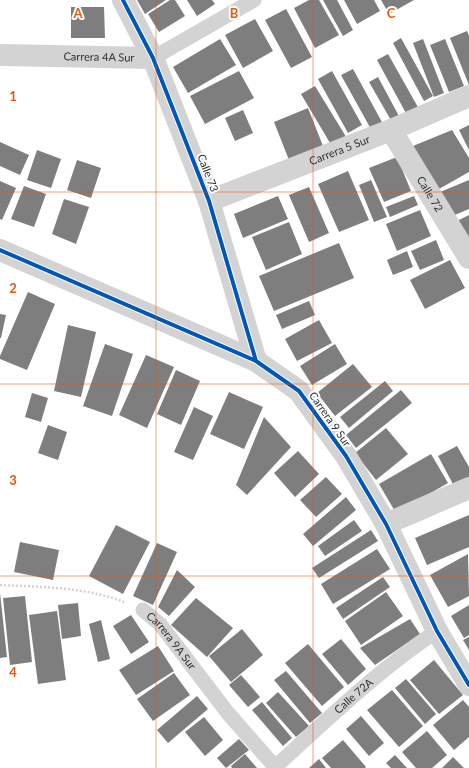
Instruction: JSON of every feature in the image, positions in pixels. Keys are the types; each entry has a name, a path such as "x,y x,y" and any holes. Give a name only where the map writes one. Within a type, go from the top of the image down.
{"street":[{"name":"Calle 73","path":"123,0 153,58 209,201 256,361"},
{"name":"Carrera 4A Sur","path":"0,54 153,58"},
{"name":"Carrera 5 Sur","path":"209,201 391,130 469,96"},
{"name":"Calle 72","path":"391,130 469,258"},
{"name":"Carrera 9 Sur","path":"0,250 256,361 299,391 346,456 386,524 437,631 469,685"},
{"path":"386,524 469,488"}],"lane":[{"path":"153,58 254,0"},
{"name":"Carrera 9A Sur","path":"143,610 160,624 226,712 276,768"},
{"name":"Calle 72A","path":"276,768 342,706 414,646 437,631"}],"building":[{"path":"137,0 166,0 145,14"},
{"path":"170,0 175,0 185,16 159,32 148,14"},
{"path":"187,0 212,0 215,4 197,16"},
{"path":"309,0 319,0 339,35 315,48 294,8"},
{"path":"323,0 337,0 353,30 343,36"},
{"path":"344,0 374,0 380,11 357,24"},
{"path":"381,0 414,0 389,14"},
{"path":"71,7 104,7 105,38 71,38"},
{"path":"286,9 312,57 291,68 265,20"},
{"path":"255,19 273,51 243,68 225,35"},
{"path":"467,31 469,36 469,85 450,38"},
{"path":"401,38 433,96 424,101 393,43"},
{"path":"220,39 236,65 188,93 173,67"},
{"path":"423,39 444,93 434,97 413,43"},
{"path":"445,39 464,86 449,92 430,45"},
{"path":"388,54 419,109 407,115 377,60"},
{"path":"353,69 383,124 372,131 341,75"},
{"path":"239,71 254,98 205,124 190,96"},
{"path":"332,71 362,125 348,133 318,79"},
{"path":"378,77 400,118 392,122 369,82"},
{"path":"315,86 348,140 333,148 301,94"},
{"path":"308,108 325,151 291,165 274,122"},
{"path":"243,110 253,133 235,141 225,118"},
{"path":"469,125 469,150 459,130"},
{"path":"452,130 469,158 469,172 439,189 413,146"},
{"path":"0,142 29,155 20,175 0,166"},
{"path":"37,150 61,159 51,188 27,180"},
{"path":"397,157 411,191 384,202 369,168"},
{"path":"77,160 101,168 91,198 67,190"},
{"path":"348,171 369,220 339,232 318,184"},
{"path":"371,180 387,217 374,222 359,185"},
{"path":"469,180 469,209 450,217 440,192"},
{"path":"0,181 16,188 2,220 0,219"},
{"path":"24,186 46,194 34,227 11,219"},
{"path":"309,187 329,233 309,242 289,195"},
{"path":"278,196 288,219 243,238 234,214"},
{"path":"414,196 418,205 390,217 386,207"},
{"path":"64,199 89,207 76,244 52,234"},
{"path":"420,210 431,236 397,251 386,224"},
{"path":"469,215 469,244 453,223"},
{"path":"289,222 302,254 266,270 252,237"},
{"path":"436,240 444,260 420,270 411,251"},
{"path":"339,243 354,278 274,311 259,276"},
{"path":"407,251 413,267 393,275 387,260"},
{"path":"450,260 465,288 425,309 410,280"},
{"path":"28,292 55,304 27,370 0,359 0,356"},
{"path":"309,301 315,315 282,329 276,315"},
{"path":"0,314 6,315 1,338 0,338"},
{"path":"319,320 332,343 297,361 285,339"},
{"path":"68,325 96,332 81,397 54,391"},
{"path":"105,344 133,354 112,416 83,406"},
{"path":"335,344 347,364 312,385 300,366"},
{"path":"146,355 174,367 147,428 119,415"},
{"path":"353,364 372,387 335,416 317,393"},
{"path":"176,370 200,381 181,425 157,414"},
{"path":"385,381 393,391 349,428 340,417"},
{"path":"401,390 412,403 356,448 346,435"},
{"path":"229,392 263,407 244,449 210,434"},
{"path":"32,393 48,398 41,422 25,417"},
{"path":"194,407 213,416 193,460 174,452"},
{"path":"264,417 291,447 247,495 236,485"},
{"path":"48,425 67,432 58,460 38,453"},
{"path":"386,428 408,454 376,480 355,453"},
{"path":"457,446 469,467 469,478 454,486 438,456"},
{"path":"298,451 319,474 295,497 274,473"},
{"path":"431,454 448,483 396,513 379,484"},
{"path":"326,477 342,494 316,517 300,500"},
{"path":"346,497 356,510 313,546 303,534"},
{"path":"469,515 469,547 427,565 415,538"},
{"path":"354,520 362,531 325,556 318,546"},
{"path":"116,525 150,542 123,594 89,576"},
{"path":"371,530 378,541 319,578 312,568"},
{"path":"20,542 59,550 53,580 14,572"},
{"path":"157,543 177,552 153,605 133,596"},
{"path":"377,549 390,569 333,604 321,584"},
{"path":"468,554 469,596 448,607 430,575"},
{"path":"177,570 195,587 169,616 158,607"},
{"path":"383,577 390,587 343,619 336,608"},
{"path":"386,592 403,616 361,645 345,621"},
{"path":"0,593 7,657 0,658"},
{"path":"25,596 32,662 10,665 3,598"},
{"path":"196,598 233,628 207,657 171,625"},
{"path":"78,603 81,636 62,639 58,605"},
{"path":"469,605 469,635 464,638 451,616"},
{"path":"57,611 66,680 38,684 29,615"},
{"path":"131,615 149,642 131,654 113,626"},
{"path":"410,619 420,634 375,665 360,648"},
{"path":"101,620 110,659 98,662 89,624"},
{"path":"242,629 263,655 231,682 209,656"},
{"path":"469,637 469,650 463,640"},
{"path":"341,639 366,669 348,685 322,654"},
{"path":"308,644 344,687 322,706 285,663"},
{"path":"158,646 174,671 136,695 119,670"},
{"path":"434,660 463,695 439,714 410,680"},
{"path":"286,671 322,713 310,723 274,680"},
{"path":"174,673 190,695 153,721 137,699"},
{"path":"241,675 260,697 248,707 229,685"},
{"path":"406,679 436,714 425,724 395,688"},
{"path":"392,690 423,726 399,747 367,710"},
{"path":"278,692 309,726 296,737 266,703"},
{"path":"197,696 208,709 168,743 157,730"},
{"path":"463,700 469,707 469,737 454,750 433,725"},
{"path":"262,702 292,738 283,746 252,710"},
{"path":"361,716 384,743 369,756 346,729"},
{"path":"204,717 223,740 205,756 185,732"},
{"path":"427,731 447,755 432,768 416,768 402,752"},
{"path":"239,739 249,750 226,768 217,758"},
{"path":"343,740 366,767 365,768 331,768 322,758"},
{"path":"245,754 257,768 232,768 231,766"},
{"path":"395,755 407,768 391,768 386,763"},
{"path":"453,757 464,768 442,768"},
{"path":"319,759 326,768 309,768"}],"cycle path":[{"path":"123,0 153,58 209,201 256,361"},
{"path":"0,250 256,361 299,391 346,456 386,524 437,631 469,685"}]}
